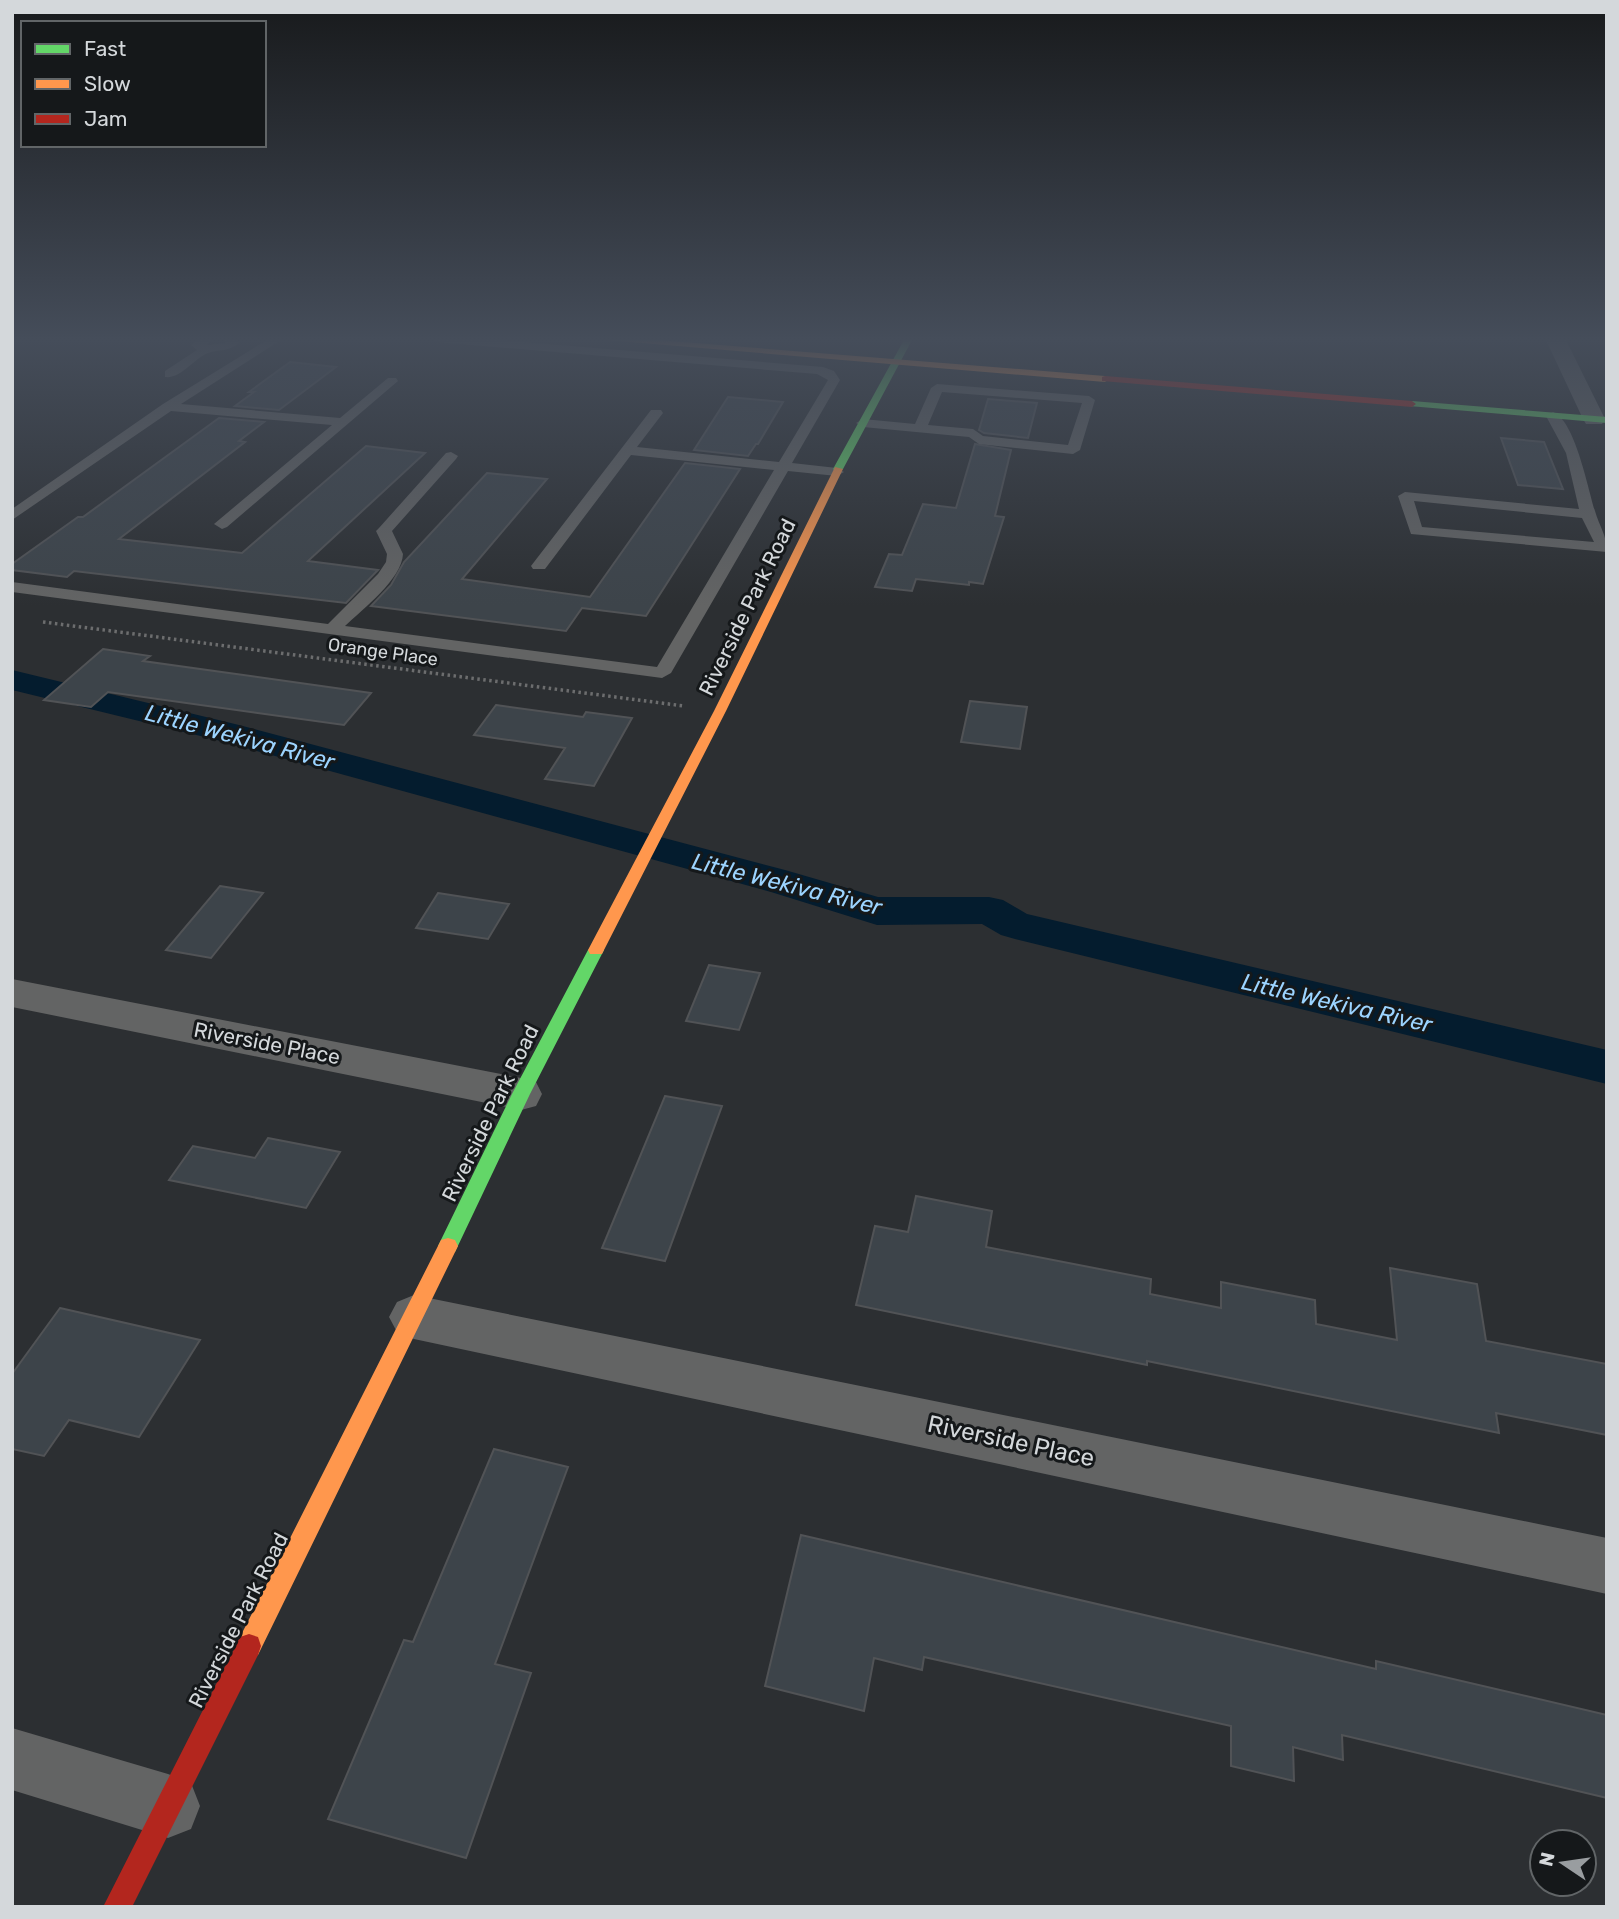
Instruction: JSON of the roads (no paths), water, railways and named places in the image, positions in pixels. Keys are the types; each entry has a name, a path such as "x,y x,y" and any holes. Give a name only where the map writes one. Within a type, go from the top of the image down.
{"street":[{"name":"Riverside Park Road","path":"117,1907 414,1317 521,1094 720,711 861,428"},
{"name":"Riverside Place","path":"12,993 521,1094"},
{"name":"Riverside Place","path":"414,1317 1607,1566"},
{"path":"12,1759 168,1806"}],"lane":[{"path":"12,516 139,428"},
{"path":"222,524 336,428"},
{"path":"539,566 645,428"},
{"path":"12,587 662,673 807,428"},
{"path":"925,428 972,433 979,440 1073,450 1080,428"},
{"path":"1559,428 1573,453 1588,514 1604,548 1416,531 1405,496 1588,514"},
{"path":"627,450 838,472"},
{"path":"330,631 385,575 394,562 394,546 384,531 451,456"}],"waterway":[{"name":"Little Wekiva River","path":"12,680 227,732 785,883 877,911 989,910 1015,925 1607,1067"}]}
